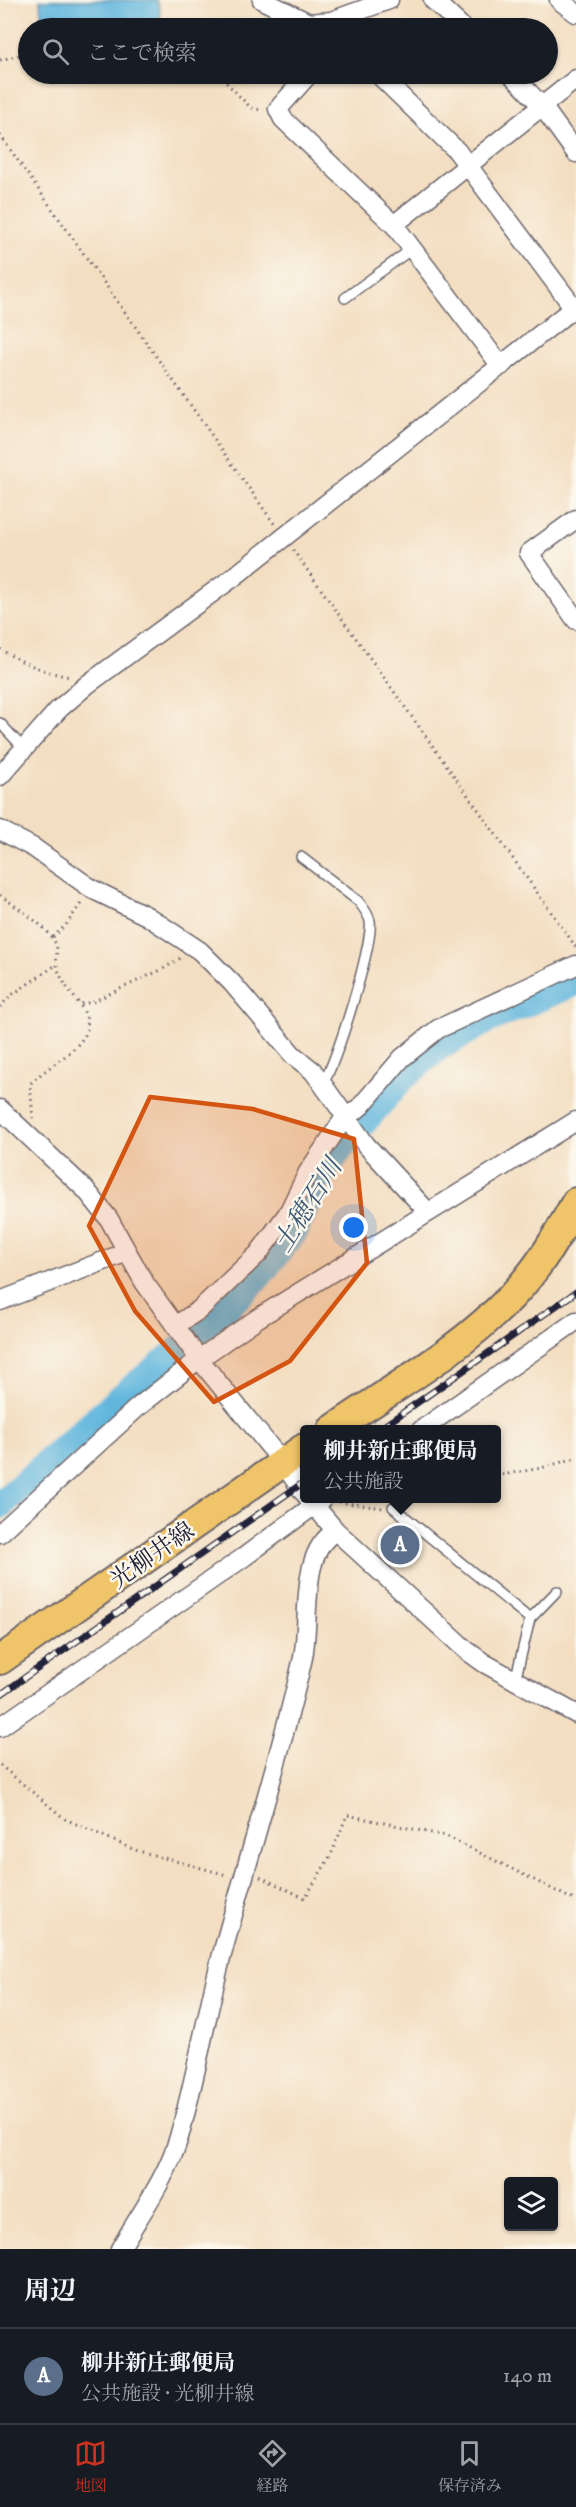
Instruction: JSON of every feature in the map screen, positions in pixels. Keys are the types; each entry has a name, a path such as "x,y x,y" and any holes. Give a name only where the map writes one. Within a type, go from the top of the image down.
{"main road":[{"path":"339,1425 445,1353 488,1319 535,1269 560,1233 576,1202"},
{"name":"光柳井線","path":"0,1660 293,1456"}],"street":[{"path":"262,0 300,18"},
{"path":"347,18 389,0"},
{"path":"433,0 452,18"},
{"path":"559,0 576,13"},
{"path":"395,226 576,79"},
{"path":"300,84 278,109 283,119 395,226 414,248 501,366"},
{"path":"0,776 59,709 88,684 235,576 501,366 573,314 457,151 388,84"},
{"path":"520,84 542,106 576,153"},
{"path":"576,519 529,553 576,620"},
{"path":"0,830 34,848 92,889 147,916 194,946 232,983 293,1055 313,1071 366,1145 428,1212"},
{"path":"179,1330 258,1254 288,1213 308,1172 341,1124 362,1106 402,1058 431,1034 576,965"},
{"path":"0,1108 86,1190 109,1219 144,1282 197,1357 293,1456"},
{"path":"0,1533 138,1407 197,1357 576,1121"},
{"path":"0,1301 127,1252"},
{"path":"428,1425 576,1321"},
{"path":"0,1727 313,1503"},
{"path":"319,1503 336,1531 466,1650 484,1663 576,1714"},
{"path":"120,2249 163,2178 179,2138 216,1975 306,1648 309,1576 317,1550 328,1535 336,1531"}],"lane":[{"path":"345,298 414,248"},
{"path":"0,723 25,750"},
{"path":"301,857 358,901 365,909 370,921 368,942 345,1027 323,1083"},
{"path":"393,1507 530,1619"},
{"path":"515,1681 530,1619 557,1591"}],"path":[{"path":"0,60 18,56"},
{"path":"228,84 251,108 261,111 278,109"},
{"path":"0,649 28,665 49,673 77,678 88,684"},
{"path":"52,937 66,925 92,889"},
{"path":"0,895 52,937 59,953 56,965 67,988 81,1004 86,1023 86,1034 71,1051 41,1072 30,1084 34,1116 24,1131"},
{"path":"81,1004 92,1002 162,969 189,952 194,946"},
{"path":"0,1006 10,996 56,965"},
{"path":"501,1475 541,1468 572,1457 576,1458"},
{"path":"338,1503 374,1508 393,1507 402,1503"},
{"path":"0,1765 72,1822 135,1850 243,1875 305,1898 331,1855 347,1815 446,1836 576,1901"}],"highlighted area":[{"path":"150,1097 253,1109 354,1139 367,1263 290,1361 214,1402 135,1311 89,1226"}],"water":[{"path":"40,0 157,0 160,18 42,18"}],"waterway":[{"name":"土穂石川","path":"0,1505 119,1399 206,1328 256,1279 294,1232 319,1177 343,1145 402,1078 439,1047 489,1019 576,982"}],"railway":[{"path":"385,1425 576,1292"},
{"path":"0,1695 300,1485"}],"place":[{"name":"柳井新庄郵便局","path":"400,1545"}]}
